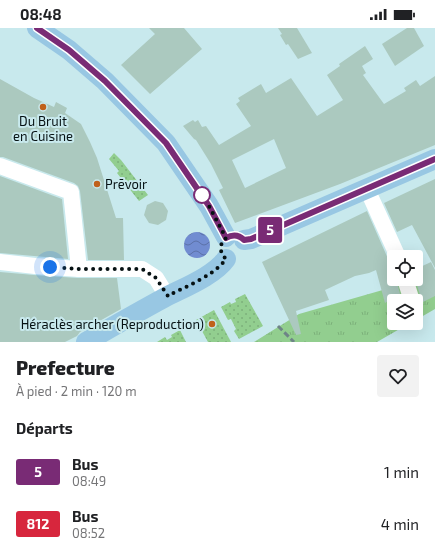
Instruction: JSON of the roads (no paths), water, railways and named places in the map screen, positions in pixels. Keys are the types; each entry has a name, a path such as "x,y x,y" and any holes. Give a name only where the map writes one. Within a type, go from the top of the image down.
{"main road":[{"path":"37,28 69,50 105,81 166,143 209,206 235,239 246,244 247,249 243,257 235,261 226,259 222,264 206,276 86,342"},
{"path":"235,239 251,239 435,159"}],"street":[{"path":"0,166 71,192 79,269"},
{"path":"367,189 395,250"},
{"path":"0,262 79,269 142,269 156,278 168,296"}],"water":[{"path":"197,232 206,236 210,245 206,254 197,258 188,254 184,245 188,236"}],"railway":[{"path":"278,326 294,342"}],"place":[{"name":"Du Bruit en Cuisine","path":"43,107"},
{"name":"Prēvoir","path":"97,184"},
{"name":"Héraclès archer (Reproduction)","path":"212,324"}]}
